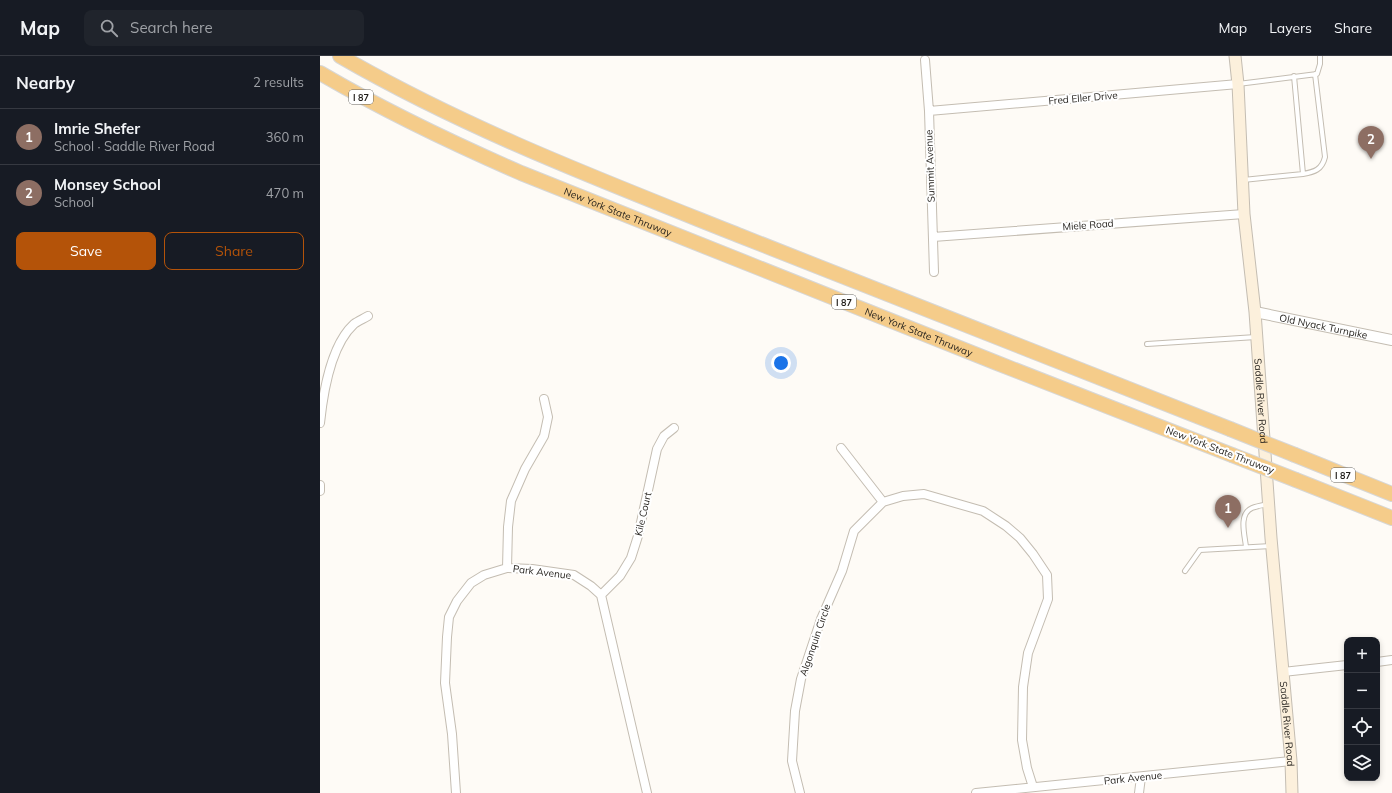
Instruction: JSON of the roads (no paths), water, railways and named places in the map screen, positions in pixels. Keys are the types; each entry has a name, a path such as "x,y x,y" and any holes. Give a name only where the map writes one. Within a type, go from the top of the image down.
{"highway":[{"name":"I 87","path":"340,56 420,100 478,127 623,189 1392,494"},
{"name":"New York State Thruway","path":"320,73 403,119 458,146 535,179 1392,518"}],"main road":[{"name":"Saddle River Road","path":"1235,56 1238,84 1244,214 1255,312 1271,546 1291,761 1292,793"}],"street":[{"name":"Summit Avenue","path":"925,60 929,111 934,272"},
{"name":"Fred Eller Drive","path":"929,111 1238,84"},
{"name":"Miele Road","path":"933,237 1244,214"},
{"name":"Old Nyack Turnpike","path":"1255,312 1392,340"},
{"path":"320,423 321,408 332,363 343,339 354,324 368,316"},
{"path":"507,568 508,527 512,501 525,469 544,436 548,417 544,399"},
{"name":"Kile Court","path":"601,595 620,576 631,558 638,536 657,449 664,436 674,428"},
{"path":"841,448 883,502"},
{"path":"320,485 320,491"},
{"name":"Algonquin Circle","path":"800,793 792,761 795,711 801,679 821,619 842,571 854,531 883,502 903,496 924,494 983,511 1006,526 1020,538 1033,554 1046,575 1048,599 1028,653 1023,687 1022,740 1027,768 1033,788"},
{"name":"Park Avenue","path":"456,793 452,734 445,683 446,637 449,617 457,601 471,583 484,575 507,568 532,569 574,576 591,586 601,595"},
{"path":"601,595 647,793"},
{"path":"1380,662 1392,660"},
{"path":"1283,672 1344,665"},
{"name":"Park Avenue","path":"976,793 1291,761"},
{"path":"1139,793 1141,777"}],"lane":[{"path":"1238,84 1317,74 1320,64 1320,56"},
{"path":"1243,180 1303,174 1317,170 1323,164 1325,158 1315,74"},
{"path":"1294,76 1303,174"},
{"path":"1146,344 1256,337"},
{"path":"1246,547 1243,522 1246,514 1254,507 1268,504"},
{"path":"1185,571 1200,550 1271,546"}],"place":[{"name":"Monsey School","path":"1371,159"},
{"name":"Imrie Shefer","path":"1228,528"}]}
